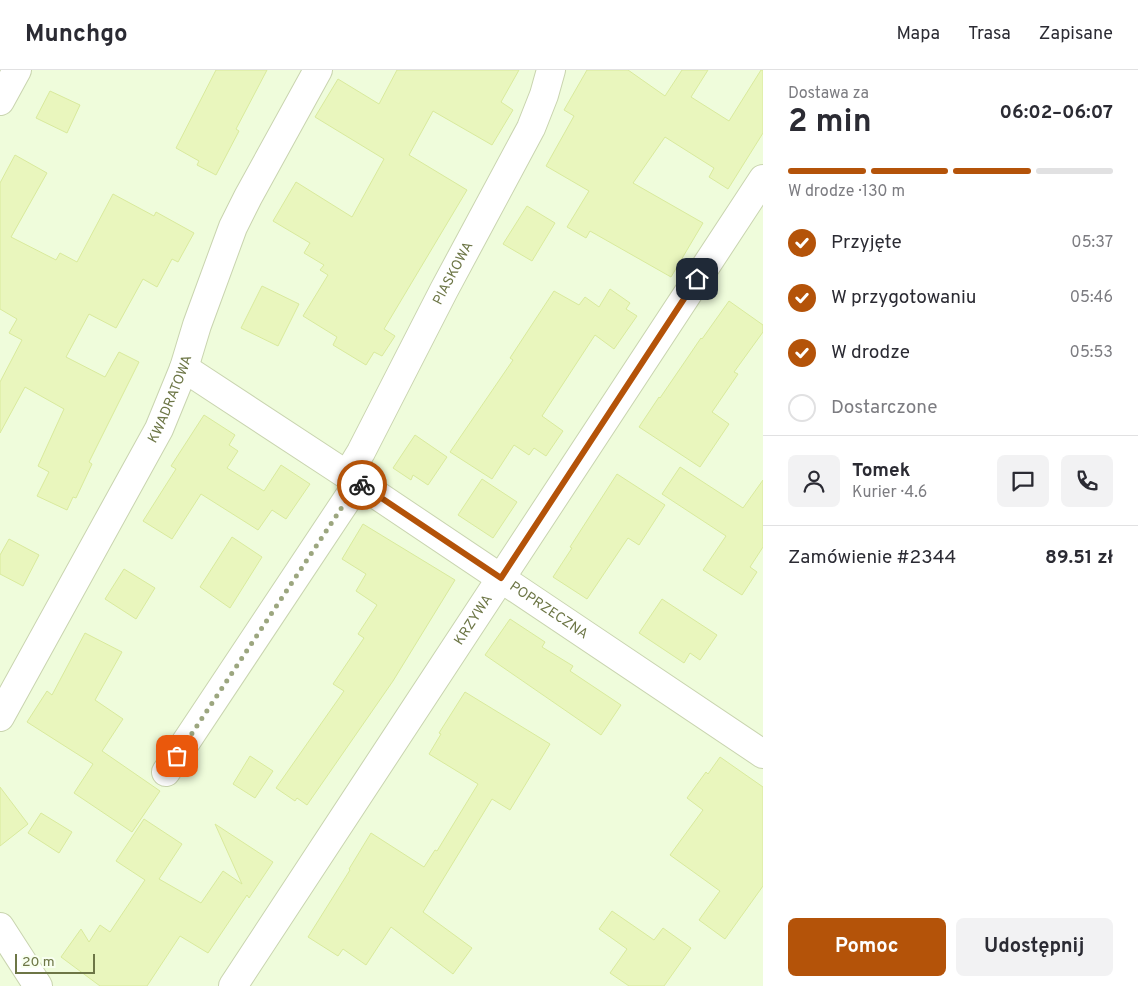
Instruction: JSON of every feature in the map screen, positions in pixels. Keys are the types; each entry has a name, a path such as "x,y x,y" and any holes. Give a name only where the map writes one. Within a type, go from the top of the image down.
{"street":[{"path":"0,102 17,70"},
{"name":"KWADRATOWA","path":"0,717 160,429 184,368 197,325 234,227 248,197 318,70"},
{"name":"PIASKOWA","path":"166,772 352,479 361,452 444,290 531,128 544,95 551,70"},
{"name":"KRZYWA","path":"233,986 763,179"},
{"name":"POPRZECZNA","path":"184,368 763,754"},
{"path":"0,927 38,986"}],"shaded area":[{"path":"0,70 763,70 763,986 0,986"}],"building":[{"path":"216,70 267,70 236,129 239,131 216,175 197,165 199,161 176,148"},
{"path":"397,70 519,70 501,102 513,110 492,145 433,111 409,155 467,190 384,329 395,336 382,356 374,352 366,365 333,345 337,337 303,316 328,275 320,270 324,265 304,253 310,243 273,221 296,182 352,217 384,159 315,117 338,79 379,104"},
{"path":"587,70 628,70 665,96 682,70 708,70 691,97 729,121 761,70 763,70 763,133 728,189 709,177 714,168 665,137 633,183 703,223 671,277 590,231 586,238 567,227 589,191 546,166 574,116 564,110"},
{"path":"50,91 80,105 67,133 36,118"},
{"path":"15,155 47,173 11,237 56,260 60,253 77,262 113,194 154,216 156,212 194,233 178,262 172,259 157,287 143,279 116,328 89,314 66,357 105,377 119,352 139,362 89,462 92,464 76,498 73,497 67,510 37,496 49,472 38,466 64,409 25,387 0,433 0,382 22,340 9,333 17,319 0,309 0,183"},
{"path":"527,206 555,223 532,261 503,244"},
{"path":"262,286 299,304 278,346 241,328"},
{"path":"610,289 630,303 626,309 637,316 614,349 595,335 542,416 563,431 546,456 534,448 529,455 514,445 492,479 450,452 513,360 510,358 554,291 579,305 585,297 599,307"},
{"path":"729,301 763,325 763,332 734,372 738,374 712,412 729,424 700,467 639,427"},
{"path":"204,415 235,435 229,445 238,451 227,468 264,491 281,465 310,484 286,519 272,510 258,530 201,494 172,539 143,521 176,469 171,466"},
{"path":"415,435 447,457 428,485 413,475 411,480 393,468"},
{"path":"680,467 743,508 763,480 763,547 750,567 757,572 742,595 703,570 726,536 662,494"},
{"path":"617,474 665,505 639,545 628,538 587,599 553,577"},
{"path":"482,479 517,502 493,538 458,515"},
{"path":"363,524 455,580 393,681 307,805 297,798 295,801 276,788 344,691 333,684 364,638 358,634 377,605 356,591 366,574 342,559"},
{"path":"232,537 262,557 230,608 200,587"},
{"path":"9,539 39,555 23,586 0,574 0,555"},
{"path":"124,569 155,588 136,619 105,599"},
{"path":"662,599 717,635 700,660 690,653 684,663 639,633"},
{"path":"510,619 545,642 542,647 573,666 570,671 621,705 601,735 485,655"},
{"path":"85,633 122,652 95,700 123,719 102,751 160,791 132,832 74,793 93,764 27,722 47,691 52,695"},
{"path":"465,692 550,744 510,810 492,799 423,912 472,948 453,974 391,927 366,965 343,949 338,956 308,937 371,833 424,867 435,850 437,851 478,784 429,754 441,734 439,733"},
{"path":"250,756 273,771 255,798 233,784"},
{"path":"720,757 763,787 763,886 725,939 699,920 720,891 670,855 703,810 687,798 706,772 708,774"},
{"path":"0,787 28,824 0,846"},
{"path":"41,813 72,832 59,853 28,833"},
{"path":"144,819 182,844 159,879 201,903 223,871 242,884 215,824 273,862 249,898 247,895 208,953 180,936 147,986 100,986 61,957 81,929 89,942 100,925 110,932 145,880 116,861"},
{"path":"612,911 654,940 663,928 691,948 664,986 629,986 610,973 627,949 599,929"}],"way so far":[{"path":"177,756 358,483 362,485"}],"route":[{"path":"362,485 501,578 697,279"}]}
